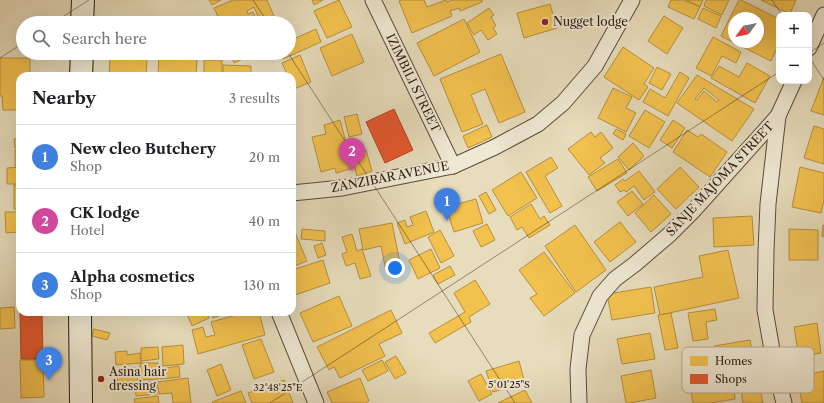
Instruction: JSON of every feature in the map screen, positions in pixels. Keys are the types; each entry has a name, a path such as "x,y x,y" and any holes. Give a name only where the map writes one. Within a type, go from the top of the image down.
{"main road":[{"path":"82,16 83,0"},
{"path":"82,60 82,72"},
{"path":"80,316 82,403"}],"street":[{"name":"IZIMBILI STREET","path":"374,0 453,166"},
{"name":"ZANZIBAR AVENUE","path":"296,193 342,188 453,166 495,147 538,124 563,103 595,66 632,0"},
{"path":"812,41 824,15"},
{"path":"771,347 765,310 768,204 778,116 793,84"},
{"name":"SANJE MAJOMA STREET","path":"578,403 578,369 582,335 600,296 615,278 641,259 670,234 693,211 778,116"},
{"path":"281,316 316,403"},
{"path":"782,393 784,403"}],"building: Homes":[{"path":"209,0 221,0 212,5"},
{"path":"233,0 267,0 274,16 258,16 254,7 247,11 248,14 253,12 255,16 218,16 214,8"},
{"path":"312,0 323,0 314,5"},
{"path":"339,0 352,27 327,38 314,11"},
{"path":"424,0 427,7 446,0 447,2 452,0 482,0 482,2 460,11 459,8 450,11 452,16 412,33 399,1"},
{"path":"671,0 684,0 700,7 694,19 668,7"},
{"path":"687,0 703,0 700,7"},
{"path":"706,0 729,0 722,15 704,6"},
{"path":"739,0 776,18 776,50 771,61 745,48 764,48 764,12 733,12"},
{"path":"761,0 796,0 791,12 786,12"},
{"path":"550,4 557,28 524,38 517,13"},
{"path":"489,8 494,15 491,17 496,26 493,28 497,34 488,40 481,30 474,35 467,23"},
{"path":"703,8 721,16 716,28 698,19"},
{"path":"664,16 683,28 667,54 648,41"},
{"path":"464,19 480,52 434,76 417,43"},
{"path":"728,22 728,40 721,36"},
{"path":"316,29 321,42 296,53 296,38"},
{"path":"352,34 364,62 332,76 320,48"},
{"path":"713,37 728,45 728,48 734,48 741,52 736,63 722,56 711,76 696,68"},
{"path":"623,47 654,68 644,84 648,87 639,100 604,77"},
{"path":"501,54 525,112 499,123 485,89 471,95 483,124 462,132 440,79"},
{"path":"300,55 311,82 296,88 296,72 286,72 282,63 289,60 296,60 296,57"},
{"path":"0,58 30,60 30,72 16,72 16,110 3,110 2,96 0,96"},
{"path":"110,60 147,60 146,72 109,72"},
{"path":"159,60 197,60 196,72 158,72"},
{"path":"204,60 222,60 222,72 204,72"},
{"path":"233,60 240,60 234,63"},
{"path":"747,63 770,76 755,103 711,78 719,66 739,77"},
{"path":"223,65 251,66 251,72 223,72"},
{"path":"657,67 671,74 662,90 649,83"},
{"path":"680,72 689,78 668,116 643,102 650,89 665,98"},
{"path":"697,75 754,109 732,141 677,103","holes":["704,88 719,100 717,102 704,91 697,100 695,99"]},
{"path":"824,77 824,115 811,111"},
{"path":"613,88 632,97 626,108 636,113 626,132 598,118"},
{"path":"645,110 665,122 649,148 629,136"},
{"path":"357,114 362,134 349,137 344,117"},
{"path":"340,120 353,168 336,173 335,168 321,172 312,137 326,134 324,125"},
{"path":"673,120 685,128 672,148 660,140"},
{"path":"487,125 492,137 468,148 463,136"},
{"path":"814,126 824,129 824,164 804,158"},
{"path":"616,129 626,134 623,140 613,134"},
{"path":"687,130 698,137 701,134 727,152 710,177 673,152"},
{"path":"591,132 595,137 601,132 613,148 600,158 605,163 589,175 568,149"},
{"path":"14,139 16,139 16,148"},
{"path":"633,143 644,156 629,170 618,157"},
{"path":"15,150 16,150 16,166"},
{"path":"366,150 372,171 357,176 351,155"},
{"path":"551,157 558,168 545,176 562,206 550,213 526,172"},
{"path":"618,159 627,173 597,191 588,177"},
{"path":"16,167 16,184 7,184 7,168"},
{"path":"680,167 699,187 676,209 657,189"},
{"path":"800,167 824,173 824,200 821,213 792,207"},
{"path":"639,171 655,192 644,200 634,186 626,192 624,190 620,192 615,185 623,179 625,181"},
{"path":"521,172 537,198 508,216 492,190"},
{"path":"14,185 16,185 16,209 14,209"},
{"path":"632,191 643,204 628,216 617,202"},
{"path":"486,192 496,210 489,214 479,196"},
{"path":"654,195 671,214 651,232 635,213"},
{"path":"476,199 483,223 454,232 446,207"},
{"path":"531,204 540,219 544,216 550,225 529,238 522,227 517,230 510,217"},
{"path":"426,211 434,232 405,244 397,223 405,220 407,227 413,225 410,217"},
{"path":"5,212 16,212 16,232 6,233"},
{"path":"752,216 754,245 714,247 713,218"},
{"path":"620,222 636,242 610,262 594,242"},
{"path":"392,223 401,268 386,271 381,246 363,250 359,229"},
{"path":"487,224 495,240 481,247 473,231"},
{"path":"575,225 606,270 576,292 545,246"},
{"path":"824,225 824,237 822,236"},
{"path":"302,229 325,231 325,241 301,239"},
{"path":"789,229 818,230 818,260 789,260"},
{"path":"440,230 454,256 441,263 428,237"},
{"path":"352,234 357,251 362,249 371,276 360,279 355,263 346,266 342,254 347,252 342,237"},
{"path":"296,235 307,261 296,265"},
{"path":"322,243 326,255 318,258 314,246"},
{"path":"431,249 440,268 418,279 409,260"},
{"path":"728,250 739,298 660,315 654,287 703,277 699,256"},
{"path":"544,252 575,293 544,316 530,298 537,294 519,270"},
{"path":"323,260 330,283 296,295 296,269"},
{"path":"450,266 455,275 438,284 433,275"},
{"path":"475,280 490,304 469,317 471,322 435,343 429,333 465,312 454,293"},
{"path":"651,287 655,313 612,320 607,294"},
{"path":"339,296 352,326 313,342 300,313"},
{"path":"14,307 15,328 0,329 0,308"},
{"path":"715,309 717,320 706,322 708,339 693,341 688,313"},
{"path":"391,310 402,333 379,344 385,356 340,378 334,367 329,370 317,347"},
{"path":"671,313 678,348 665,350 658,315"},
{"path":"188,316 208,316 209,318 192,326"},
{"path":"233,316 260,316 265,335 198,354 192,330 203,327 206,337 215,335 211,322"},
{"path":"817,323 821,353 814,354 814,347 797,347 794,327"},
{"path":"94,329 110,333 107,340 92,336"},
{"path":"650,333 655,359 622,364 617,339"},
{"path":"261,339 274,372 254,379 242,345"},
{"path":"750,340 751,347 714,347"},
{"path":"183,345 184,364 163,366 162,347"},
{"path":"158,347 159,359 141,361 141,348"},
{"path":"127,351 127,355 140,353 141,363 116,365 115,352"},
{"path":"396,356 406,373 395,379 385,362"},
{"path":"20,360 43,360 44,397 21,398"},
{"path":"382,360 388,371 368,381 362,370"},
{"path":"519,361 525,383 493,392 486,371"},
{"path":"140,363 158,363 158,379 140,380"},
{"path":"221,364 231,390 217,396 207,370"},
{"path":"179,366 180,377 160,379 159,369"},
{"path":"136,368 138,382 118,384 116,370"},
{"path":"651,370 656,398 626,403 621,376"},
{"path":"824,371 824,403 802,403 800,393 814,393 814,373"},
{"path":"481,374 492,394 479,401 468,381"},
{"path":"188,378 191,403 173,403 172,393 159,394 157,382"},
{"path":"360,378 369,401 366,403 332,403 327,392"},
{"path":"284,380 293,403 252,403 248,393"},
{"path":"156,381 157,394 136,396 135,383"},
{"path":"525,390 532,403 498,403"},
{"path":"241,391 246,403 212,402"},
{"path":"691,393 735,393 735,399 710,403 693,403"},
{"path":"741,393 761,393 763,403 743,403"},
{"path":"158,396 159,403 135,403 134,399"}],"building: Shops":[{"path":"394,109 413,150 385,163 366,122"},
{"path":"20,316 42,316 43,359 21,359"}],"place":[{"name":"Nugget lodge","path":"545,22"},
{"name":"CK lodge","path":"352,171"},
{"name":"New cleo Butchery","path":"447,221"},
{"name":"Asina hair dressing","path":"101,379"},
{"name":"Alpha cosmetics","path":"49,380"}]}
